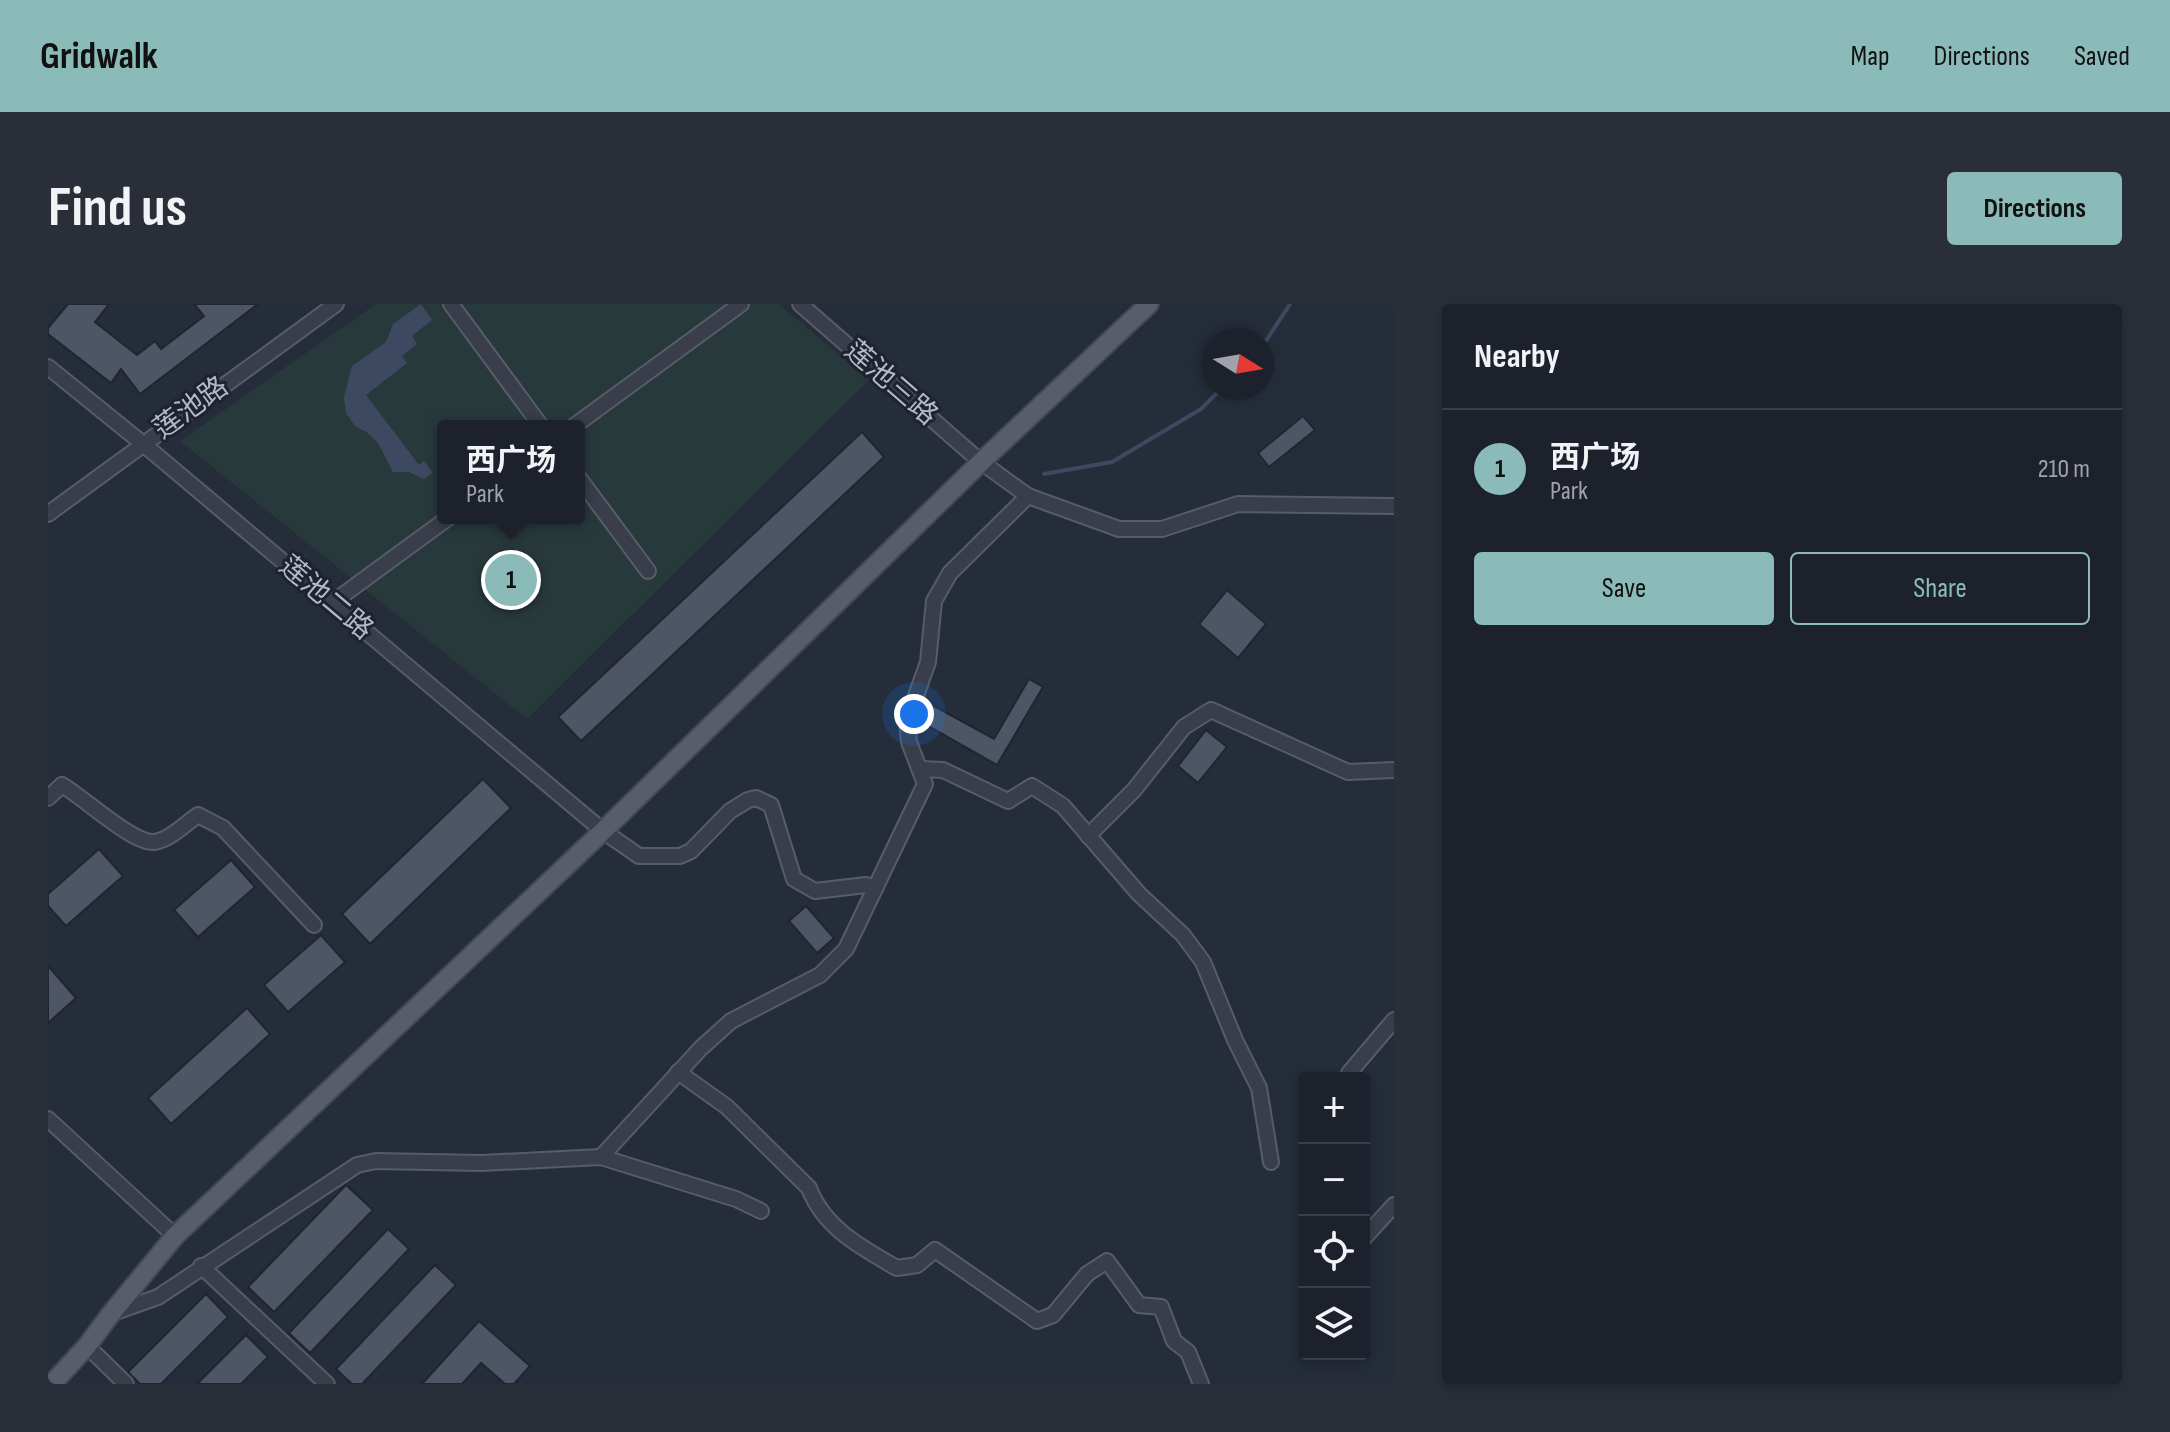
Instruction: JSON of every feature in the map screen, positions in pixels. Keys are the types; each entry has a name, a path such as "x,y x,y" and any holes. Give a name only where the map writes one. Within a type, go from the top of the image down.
{"main road":[{"path":"52,1384 87,1346 175,1236 603,831 981,462 1149,304"}],"street":[{"name":"莲池路","path":"48,514 336,304"},
{"path":"451,304 537,420"},
{"path":"582,420 741,304"},
{"name":"莲池三路","path":"800,304 981,462 1028,496 1119,529 1162,529 1238,504 1394,506"},
{"name":"莲池二路","path":"48,367 603,831 639,856 680,856 691,851 730,811 756,798 771,805 794,879 815,891 866,885 876,887"},
{"path":"585,486 648,571"},
{"path":"601,1157 678,1072 731,1021 820,975 846,949 925,784 909,742 907,721 928,662 934,601 950,573 1028,496"},
{"path":"332,603 440,524"},
{"path":"1088,836 1134,790 1184,727 1211,710 1348,772 1394,770"},
{"path":"921,769 943,770 1008,801 1032,786 1063,806 1139,894 1183,935 1203,962 1235,1040 1259,1088 1271,1162"},
{"path":"48,798 62,785 135,837 153,842 168,836 198,815 223,828 314,925"},
{"path":"1350,1072 1394,1020"},
{"path":"678,1072 727,1107 789,1167 809,1188 815,1205 847,1239 897,1268 917,1265 935,1250 1037,1321 1053,1315 1087,1274 1107,1261 1139,1305 1161,1307 1174,1341 1188,1352 1201,1384"},
{"path":"48,1119 175,1236"},
{"path":"110,1315 158,1297 357,1165 376,1161 482,1163 601,1157 736,1199 761,1211"},
{"path":"1370,1231 1394,1205"},
{"path":"201,1266 327,1384"},
{"path":"87,1346 126,1384"}],"shaded area":[{"path":"376,304 779,304 869,380 527,719 180,441"}],"water":[{"path":"421,304 432,320 412,336 417,344 402,356 407,363 366,395 419,465 424,461 433,473 424,479 409,472 393,472 378,443 355,426 346,413 344,397 352,366 386,342 393,324"}],"building":[{"path":"68,304 109,304 95,322 137,355 155,341 161,349 204,316 194,304 258,304 140,394 121,369 111,383 48,334 48,328"},
{"path":"1303,416 1315,430 1269,467 1258,453"},
{"path":"862,432 884,457 581,741 558,717"},
{"path":"1227,590 1266,624 1238,658 1199,624"},
{"path":"1029,679 1043,687 997,765 918,720 925,701 994,739"},
{"path":"1206,730 1227,747 1198,783 1178,766"},
{"path":"483,779 511,808 370,944 342,914"},
{"path":"99,849 123,876 66,926 48,906 48,894"},
{"path":"231,860 255,887 198,937 174,910"},
{"path":"806,906 834,938 817,953 789,921"},
{"path":"321,935 345,962 288,1012 264,985"},
{"path":"48,966 76,998 48,1023"},
{"path":"247,1008 270,1034 171,1124 148,1098"},
{"path":"346,1185 373,1210 274,1312 248,1287"},
{"path":"388,1229 409,1249 310,1353 289,1333"},
{"path":"435,1265 456,1285 362,1384 352,1384 336,1369"},
{"path":"206,1294 228,1317 161,1384 140,1384 128,1372"},
{"path":"479,1321 530,1366 514,1384 505,1384 481,1363 462,1384 422,1384"},
{"path":"246,1335 268,1357 241,1384 197,1384"}],"waterway":[{"path":"1274,329 1290,304"},
{"path":"1044,474 1112,462 1201,409 1210,400"}],"place":[{"name":"西广场","path":"511,580"}]}
